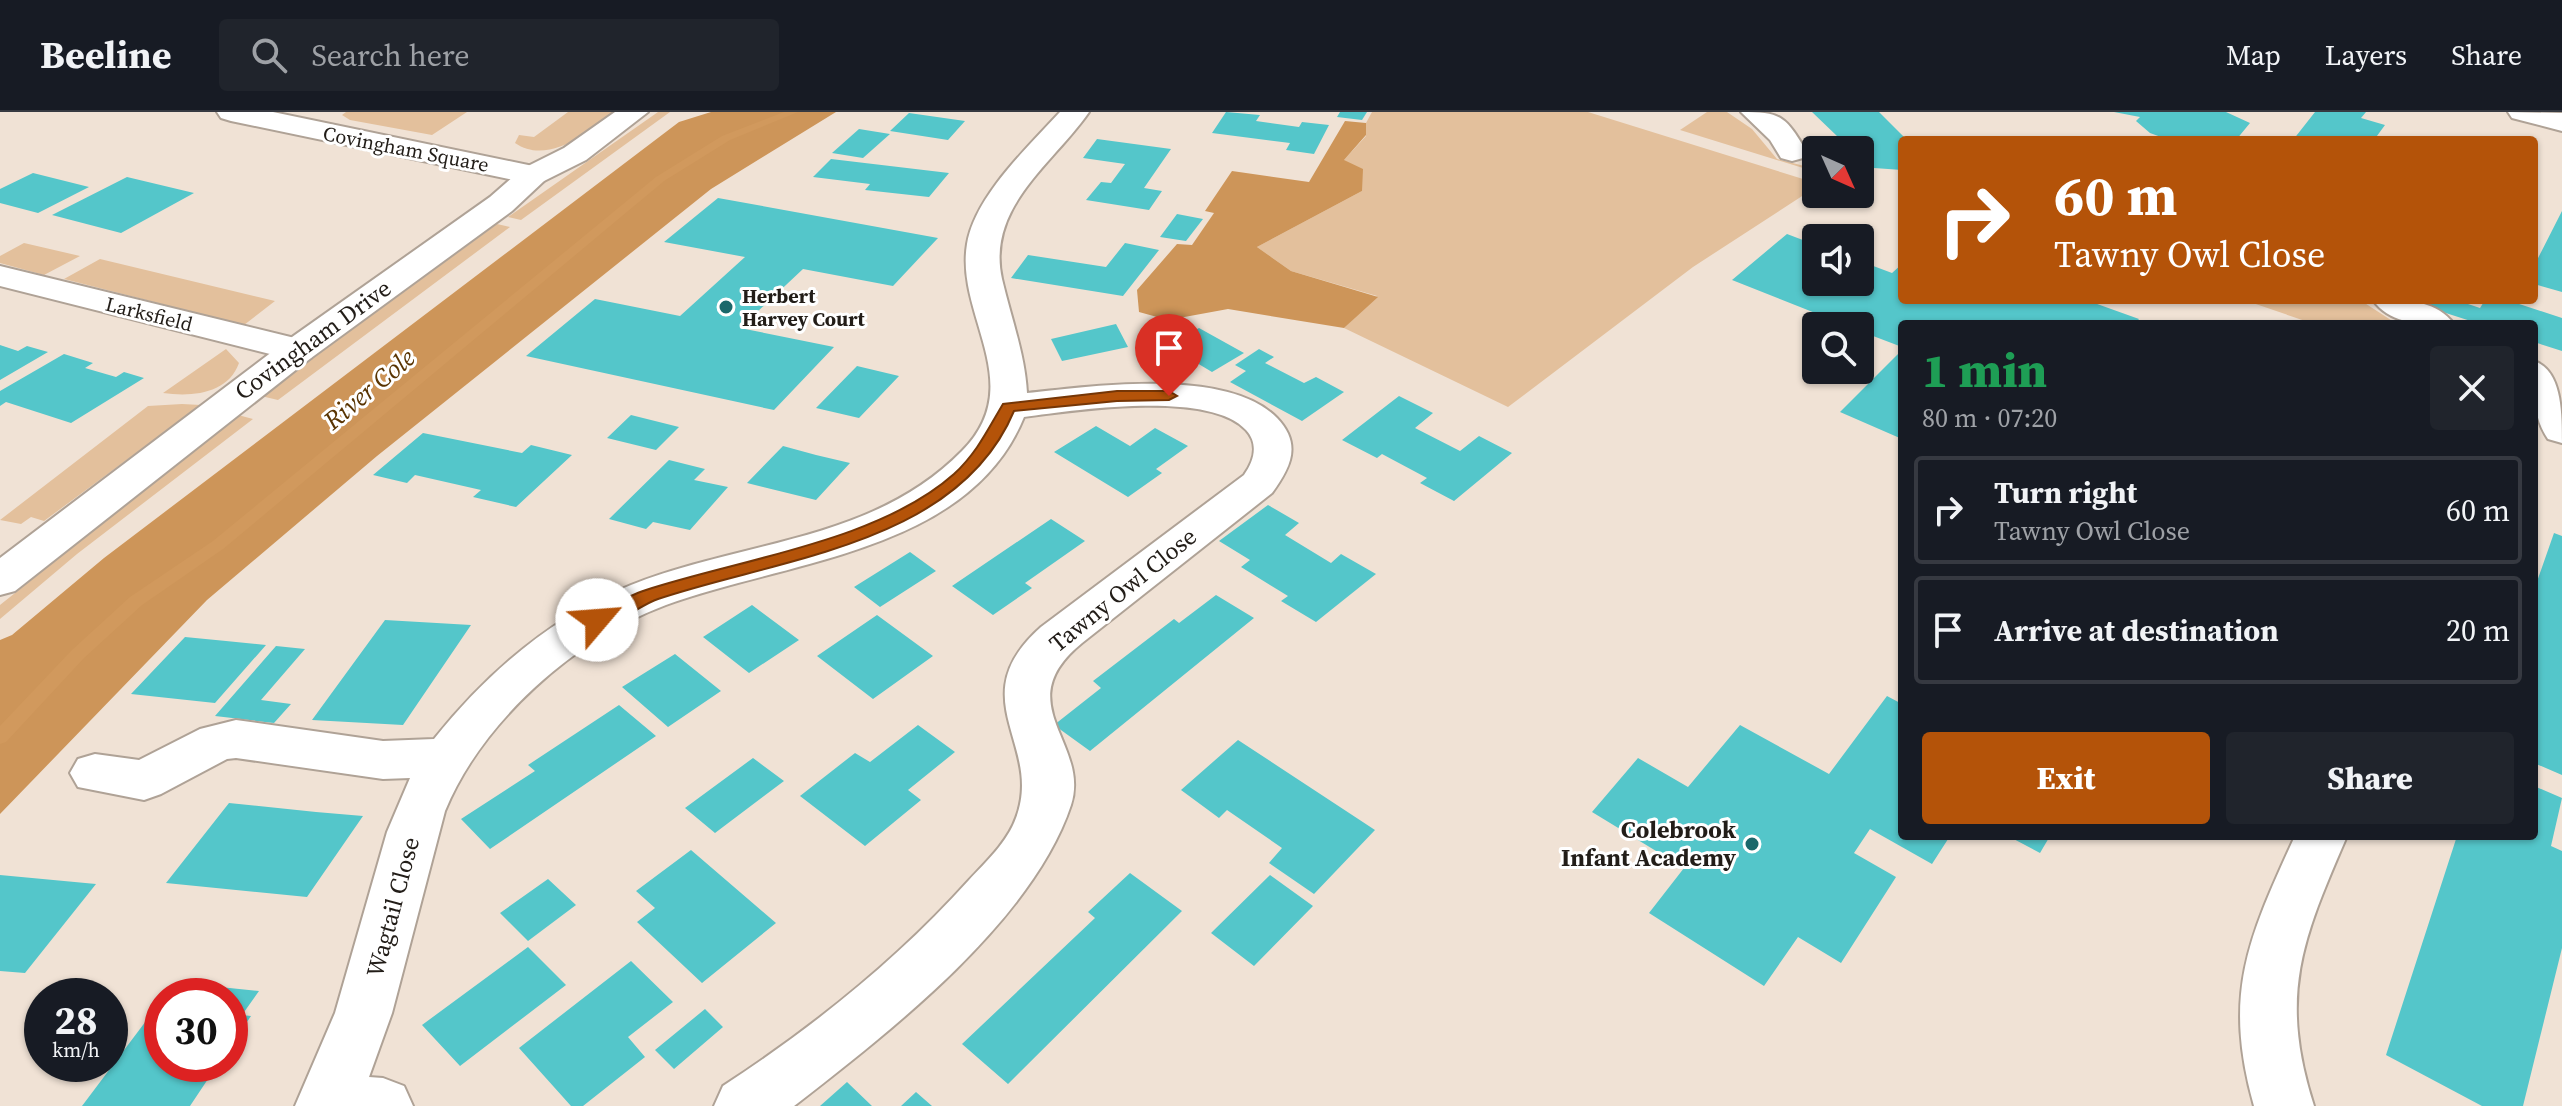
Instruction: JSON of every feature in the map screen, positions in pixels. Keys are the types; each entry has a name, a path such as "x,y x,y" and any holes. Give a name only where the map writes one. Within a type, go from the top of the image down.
{"street":[{"name":"Covingham Square","path":"231,112 533,175"},
{"name":"Covingham Drive","path":"0,580 298,350 501,204 533,175 575,154 634,112"},
{"path":"1008,407 1006,373 982,258 984,237 1007,194 1075,112"},
{"path":"1755,112 1782,135 1792,152"},
{"path":"2522,112 2562,122"},
{"name":"Larksfield","path":"0,276 298,350"},
{"path":"2398,304 2428,320"},
{"path":"2538,378 2550,394 2562,432 2538,432"},
{"name":"Tawny Owl Close","path":"744,1106 819,1052 899,984 975,912 1033,840 1049,796 1047,777 1027,714 1030,677 1036,662 1071,630 1258,484 1274,460 1272,438 1259,419 1219,401 1169,396 1117,396 1008,407"},
{"name":"Wagtail Close","path":"345,1105 354,1043 410,836 448,758 477,721 546,655 580,630 649,595 848,538 927,503 979,457 1000,427 1008,407"},
{"path":"95,773 144,780 217,742 236,739 383,760 448,758"},
{"path":"2284,1106 2272,1063 2268,987 2274,951 2319,840"}],"shaded area":[{"path":"346,112 467,112 432,135 350,120 342,115"},
{"path":"568,112 616,112 582,136 555,148 541,151 515,143 519,135 534,137"},
{"path":"658,112 670,112 521,220 508,217"},
{"path":"711,112 836,112 711,189 377,456 207,600 0,814 0,640 12,635 104,558 679,122"},
{"path":"1372,112 1588,112 1802,179 1802,196 1693,267 1508,407 1344,328 1377,296 1291,271 1257,247 1362,191 1343,161 1366,136 1366,123"},
{"path":"1707,112 1727,112 1752,129 1777,159 1802,168 1680,130"},
{"path":"1345,121 1366,123 1366,135 1344,160 1363,169 1362,191 1257,247 1291,271 1378,297 1344,328 1228,309 1168,320 1139,312 1137,290 1177,244 1192,245 1214,213 1205,211 1232,171 1309,182"},
{"path":"497,224 510,227 278,400 261,396"},
{"path":"24,243 80,256 44,275 0,263 0,256"},
{"path":"100,259 275,301 244,325 64,279"},
{"path":"2256,304 2366,304 2391,320 2302,320"},
{"path":"226,349 239,363 227,381 208,391 163,393"},
{"path":"201,405 44,521 31,517 21,524 0,520 148,406"},
{"path":"238,415 253,419 77,554 0,619 0,605"}],"building":[{"path":"1226,112 1260,115 1256,121 1299,127 1302,122 1329,125 1314,154 1286,150 1290,143 1212,133"},
{"path":"1340,112 1367,112 1362,120 1337,117"},
{"path":"1812,112 1879,112 1903,136 1898,136 1898,170 1874,168 1874,136 1837,136"},
{"path":"2114,112 2226,112 2250,123 2239,136 2158,136 2136,121 2140,117"},
{"path":"2315,112 2366,112 2361,118 2385,125 2377,136 2296,136"},
{"path":"909,113 965,121 948,140 890,131"},
{"path":"859,129 890,134 863,158 832,153"},
{"path":"1097,139 1171,149 1144,188 1162,191 1149,210 1086,200 1101,182 1111,183 1125,164 1083,158"},
{"path":"831,159 949,173 929,197 865,190 870,184 813,177"},
{"path":"33,173 89,187 38,213 0,203 0,189"},
{"path":"127,177 194,193 121,233 52,215"},
{"name":"Herbert Harvey Court","path":"718,198 938,238 893,286 803,269 740,328 834,347 774,410 526,356 595,299 680,316 745,257 664,242"},
{"path":"2562,211 2562,292 2538,285 2538,258"},
{"path":"1177,214 1203,219 1186,241 1160,237"},
{"path":"1787,234 1802,240 1802,296 1874,296 1874,266 1892,273 1898,268 1898,304 2097,304 2139,319 1898,320 1898,345 1874,336 1874,312 1813,312 1732,280"},
{"path":"1125,243 1159,250 1123,296 1011,278 1028,255 1106,267"},
{"path":"2424,304 2468,304 2480,308 2482,304 2519,304 2562,318 2562,351 2538,343 2538,320 2468,320"},
{"path":"1116,324 1128,347 1062,361 1051,339"},
{"path":"1199,328 1244,353 1212,372 1197,363 1177,376 1146,358"},
{"path":"0,345 18,351 27,346 48,352 0,380"},
{"path":"1259,349 1274,357 1265,363 1304,383 1316,377 1344,392 1302,421 1230,382 1246,371 1235,365"},
{"path":"64,354 93,363 85,368 116,377 124,372 144,378 71,423 6,402 0,406 0,391"},
{"path":"1898,354 1898,437 1840,412 1868,384 1874,384 1874,378"},
{"path":"857,366 899,376 859,418 816,408"},
{"path":"1399,396 1433,413 1415,428 1460,451 1479,436 1512,453 1454,501 1420,483 1427,478 1382,454 1377,458 1342,440"},
{"path":"631,415 679,427 656,450 607,438"},
{"path":"1096,426 1130,446 1155,428 1188,446 1156,469 1162,473 1128,497 1054,452"},
{"path":"423,433 522,453 531,445 572,455 516,507 473,497 481,490 415,475 407,483 373,475"},
{"path":"783,446 850,463 816,500 747,483"},
{"path":"669,460 705,469 694,480 728,487 690,530 653,522 646,529 609,519"},
{"path":"1268,505 1299,523 1285,535 1331,563 1341,554 1376,574 1316,622 1281,601 1288,596 1241,567 1250,560 1219,541"},
{"path":"1051,519 1085,541 1025,583 1032,588 993,615 952,586"},
{"path":"2554,533 2562,536 2562,775 2538,765 2538,579"},
{"path":"910,552 936,571 880,607 854,587"},
{"path":"1216,595 1254,618 1090,751 1054,725 1101,688 1093,681 1174,619 1179,623"},
{"path":"752,605 799,640 749,673 703,637"},
{"path":"877,615 933,656 873,699 817,656"},
{"path":"385,620 471,625 403,725 312,720"},
{"path":"185,637 266,645 215,703 131,694"},
{"path":"276,646 305,649 261,700 291,704 274,723 215,716"},
{"path":"675,654 721,691 668,727 622,687"},
{"name":"Colebrook Infant Academy","path":"1887,696 1898,702 1898,840 1947,840 1932,864 1870,829 1854,853 1896,877 1841,963 1798,937 1764,986 1649,913 1684,868 1592,812 1638,758 1688,787 1740,725 1829,774"},
{"path":"619,705 656,736 490,849 461,819 535,771 528,765"},
{"path":"918,725 955,752 908,790 921,800 865,846 800,796 855,753 870,762"},
{"path":"1238,740 1375,830 1314,894 1269,863 1282,848 1227,810 1219,818 1181,790"},
{"path":"753,758 784,781 715,833 685,808"},
{"path":"2538,788 2562,798 2551,846 2562,851 2562,948 2523,1106 2482,1106 2386,1055 2456,840 2538,840"},
{"path":"229,803 363,816 307,897 166,883"},
{"path":"2016,840 2048,840 2040,853"},
{"path":"691,850 776,923 702,983 637,922 655,908 636,891"},
{"path":"1130,873 1182,911 1008,1084 962,1044 1095,918 1088,912"},
{"path":"0,875 96,884 25,973 0,971"},
{"path":"1270,875 1313,906 1254,966 1211,933"},
{"path":"548,879 576,905 528,941 500,913"},
{"path":"528,947 566,985 460,1066 422,1025"},
{"path":"631,961 673,1002 628,1037 645,1057 583,1106 571,1106 519,1048"},
{"path":"248,990 259,991 248,1007"},
{"path":"705,1009 723,1027 674,1069 655,1050"},
{"path":"144,1024 144,1082 206,1082 190,1106 82,1106 100,1082 128,1082 128,1045"},
{"path":"847,1082 872,1106 820,1106"},
{"path":"916,1092 932,1106 901,1106"}],"waterway":[{"name":"River Cole","path":"0,737 78,654 136,601 218,545 660,179 726,138 793,112"}],"place":[{"name":"Herbert Harvey Court","path":"726,307"},
{"name":"Colebrook Infant Academy","path":"1752,844"}],"route":[{"path":"597,620 649,595 848,538 927,503 979,457 1000,427 1008,407 1117,396 1169,396"}]}
